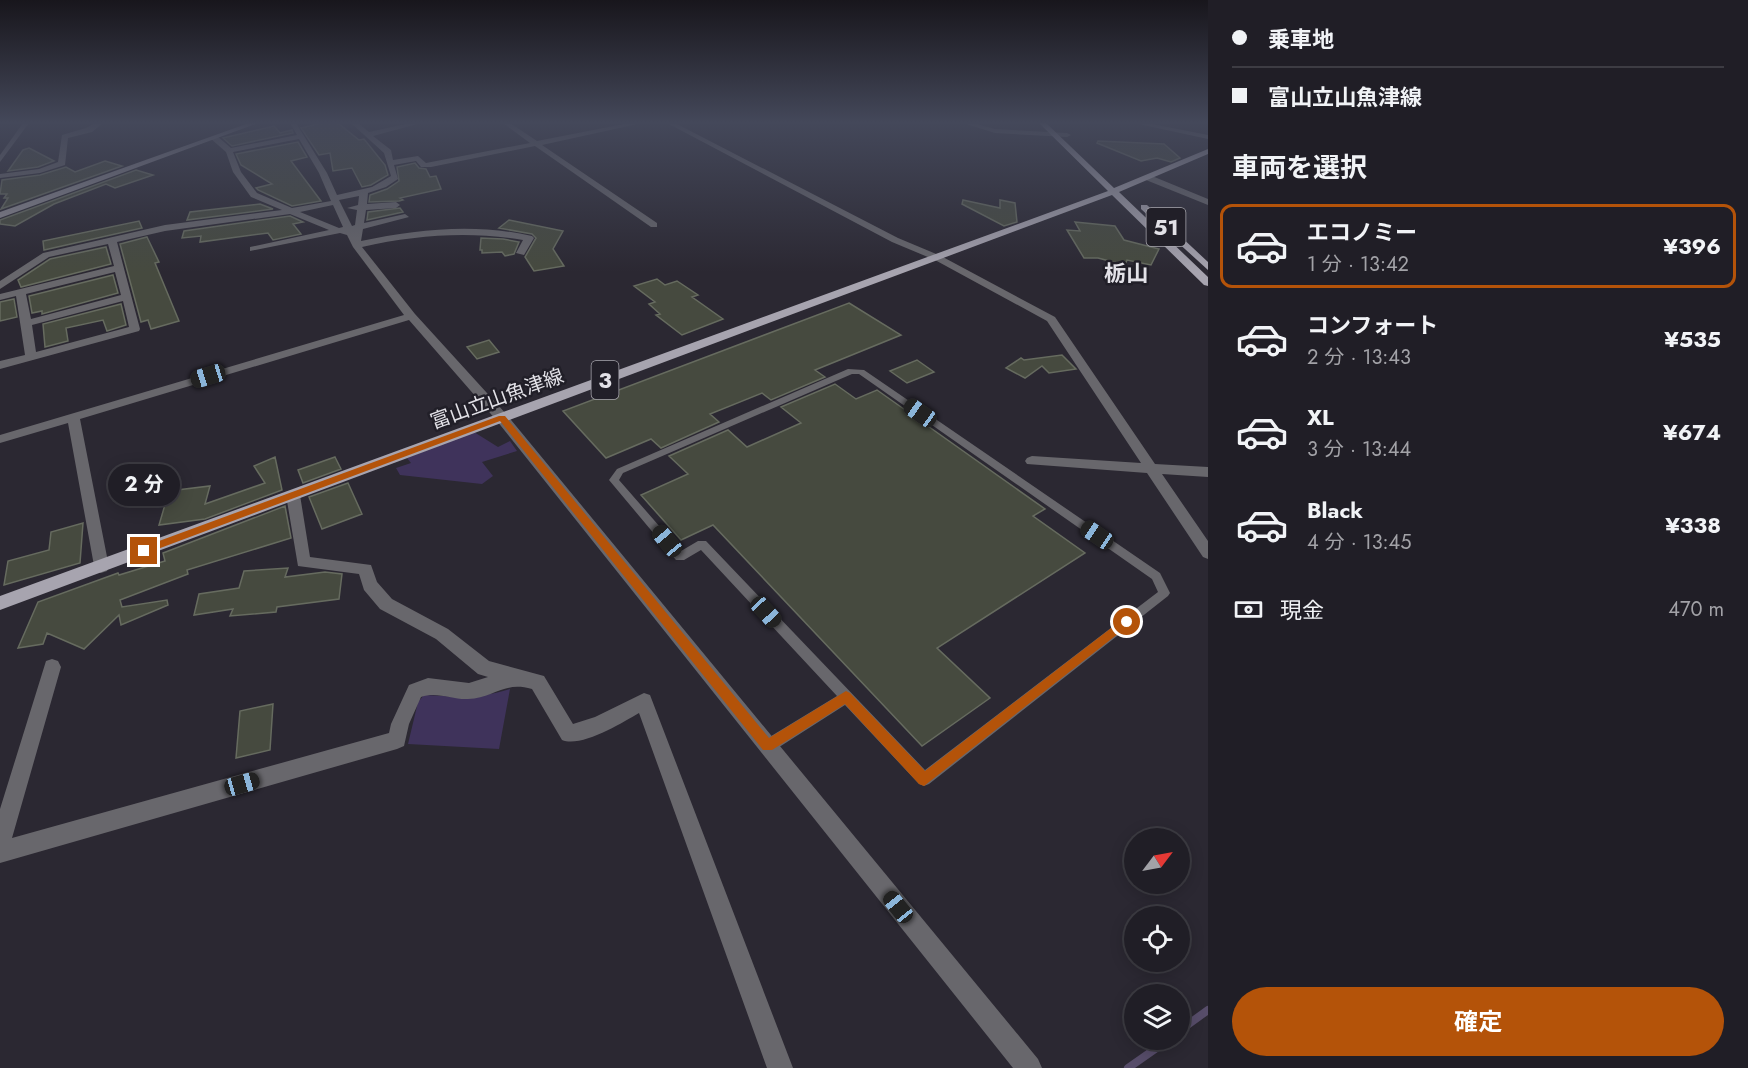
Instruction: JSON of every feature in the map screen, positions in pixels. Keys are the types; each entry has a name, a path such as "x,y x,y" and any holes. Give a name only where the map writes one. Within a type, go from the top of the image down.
{"main road":[{"path":"0,215 117,173"},
{"name":"51","path":"1101,173 1208,267"},
{"name":"富山立山魚津線","path":"0,603 938,258 1118,187 1160,173"},
{"name":"51","path":"1118,187 1208,283"}],"street":[{"path":"0,176 25,173"},
{"path":"238,173 254,195 336,230"},
{"path":"323,173 356,245 411,316 502,418 1029,1068"},
{"path":"0,286 46,255 165,228 337,203 391,182 395,177 394,173"},
{"path":"578,173 654,225"},
{"path":"766,173 896,240 938,258 1051,319 1208,553"},
{"path":"1149,178 1208,202"},
{"path":"356,245 364,193"},
{"path":"337,203 361,207 396,205"},
{"path":"253,249 405,217"},
{"path":"356,245 437,231 491,231 529,238 521,253"},
{"path":"0,365 135,329 112,240"},
{"path":"0,297 119,268"},
{"path":"21,292 31,357"},
{"path":"26,323 127,297"},
{"path":"0,439 411,316"},
{"path":"73,417 101,567"},
{"path":"1032,461 1208,472"},
{"path":"293,495 303,562 365,569 370,585 386,604 442,634 484,668 538,682 568,734 599,725 644,701 780,1068"},
{"path":"0,843 52,667"},
{"path":"0,852 397,740 400,724 415,692 428,686 469,691 514,677"}],"lane":[{"path":"851,371 861,372 1156,576 1164,593 924,779 846,696 702,544 680,556 614,480 620,471 851,371"},
{"path":"768,746 846,696"}],"shaded area":[{"path":"474,432 498,447 510,441 517,451 482,462 493,476 482,484 400,475 396,468 411,463 407,458"},
{"path":"510,689 499,749 408,744 418,702 424,695 477,696"}],"building":[{"path":"47,173 103,173 1,209 8,198 4,198 7,194 0,194 2,180"},
{"path":"128,173 153,175 115,188 106,184 54,204 15,226 0,224 0,220"},
{"path":"254,173 300,173 321,201 292,206 256,188 272,184"},
{"path":"355,173 387,173 388,175 371,185 362,187"},
{"path":"398,173 428,173 430,177 436,176 441,189 400,198 403,200 399,201 369,202 370,195 387,189 399,181"},
{"path":"963,200 1000,208 1000,200 1015,203 1017,222 1004,226 962,204"},
{"path":"260,204 273,209 187,220 190,212"},
{"path":"400,208 403,212 367,220 368,212"},
{"path":"290,216 303,222 293,224 301,234 273,240 268,233 200,242 201,236 182,238 184,231"},
{"path":"509,220 563,231 553,249 564,266 534,271 525,257 536,238 532,234 499,228"},
{"path":"139,221 142,228 44,250 43,241"},
{"path":"1075,222 1115,226 1124,240 1159,249 1151,265 1127,260 1125,265 1098,258 1084,258 1067,230 1080,231"},
{"path":"147,237 159,262 155,263 179,321 151,329 148,320 141,322 120,244"},
{"path":"481,238 519,242 514,254 505,256 502,252 482,253"},
{"path":"106,247 111,264 21,287 18,280 50,259"},
{"path":"113,275 118,293 42,314 42,311 32,313 29,296"},
{"path":"657,279 665,285 677,281 698,295 692,297 723,319 682,335 656,315 660,314 649,304 655,302 634,286"},
{"path":"14,299 17,317 0,321 0,302"},
{"path":"849,303 901,335 815,370 825,377 771,400 762,393 710,414 719,422 661,448 651,439 606,458 563,411"},
{"path":"121,304 126,325 107,331 103,320 66,328 68,341 45,347 43,324"},
{"path":"489,340 499,352 477,359 467,347"},
{"path":"1062,355 1076,369 1049,373 1042,366 1025,378 1006,368 1021,358 1024,360"},
{"path":"917,360 934,372 907,383 890,371"},
{"path":"835,384 856,399 877,390 1045,509 1033,516 1085,553 937,648 990,698 922,746 713,525 681,540 641,495 688,474 669,456 728,430 747,447 801,423 781,407"},
{"path":"275,457 282,490 205,519 159,525 169,491 210,486 205,504 265,483 254,466"},
{"path":"335,457 341,469 303,483 298,470"},
{"path":"348,483 362,514 322,529 309,497"},
{"path":"285,506 291,538 187,570 188,574 120,600 122,607 167,600 168,605 121,625 119,615 84,649 47,633 43,644 18,648 38,602 118,573 119,575 165,561 163,553"},
{"path":"83,523 80,563 4,585 8,561 49,550 51,532"},
{"path":"288,568 285,577 325,572 342,574 339,599 277,607 276,612 230,616 233,609 194,615 199,594 239,588 244,571"},
{"path":"273,704 270,750 236,758 240,711"}],"waterway":[{"path":"1190,1023 1208,1010"},
{"path":"1128,1068 1154,1050"}],"district":[{"name":"栃山","path":"1126,273"}],"route":[{"path":"144,551 502,418 768,746 846,696 924,779 1127,622"}]}
